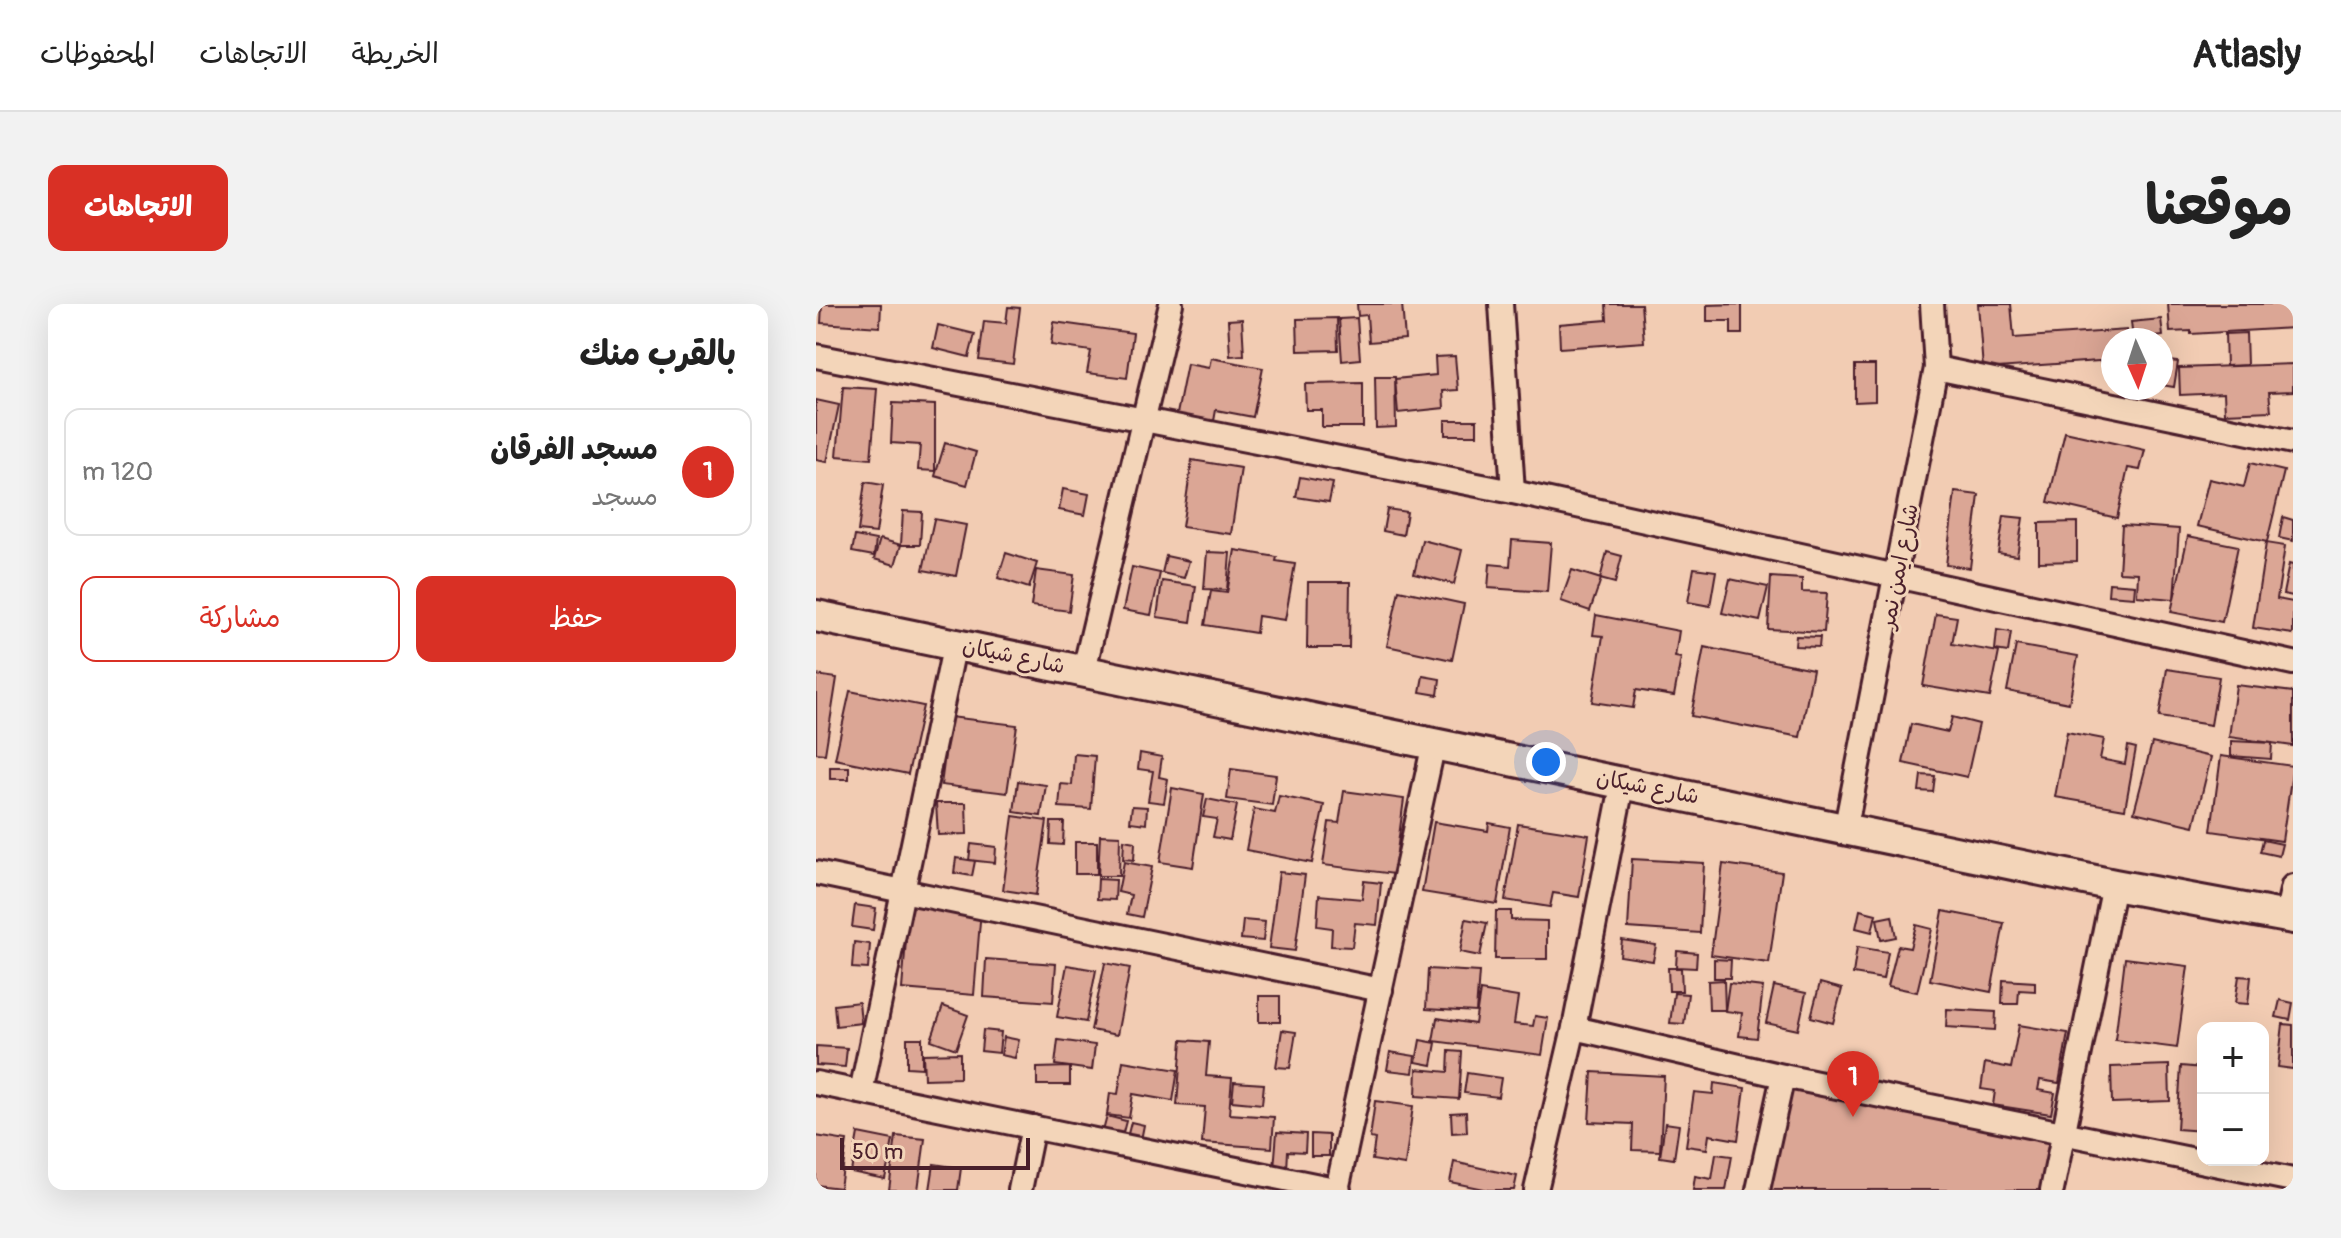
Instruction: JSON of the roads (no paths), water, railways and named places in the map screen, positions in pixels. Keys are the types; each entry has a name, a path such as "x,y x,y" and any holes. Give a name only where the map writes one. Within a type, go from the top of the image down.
{"street":[{"path":"1084,670 1171,304"},
{"path":"1501,304 1513,492"},
{"name":"شارع ايمن نمر","path":"1846,826 1936,368 1932,304"},
{"path":"816,356 1513,492 2293,663"},
{"path":"1936,368 2293,442"},
{"name":"شارع شيكان","path":"816,616 1846,826 2114,885 2290,917"},
{"path":"861,1092 955,643"},
{"path":"816,1083 1338,1190 1434,743"},
{"path":"1536,1190 1574,1028 1623,781"},
{"path":"816,873 1381,990"},
{"path":"2052,1190 2114,885"},
{"path":"2290,917 2293,886"},
{"path":"1574,1028 1783,1076 2293,1180"},
{"path":"1758,1190 1783,1076"},
{"path":"1020,1190 1033,1127"}],"place":[{"name":"مسجد الفرقان","path":"1853,1117"}]}
